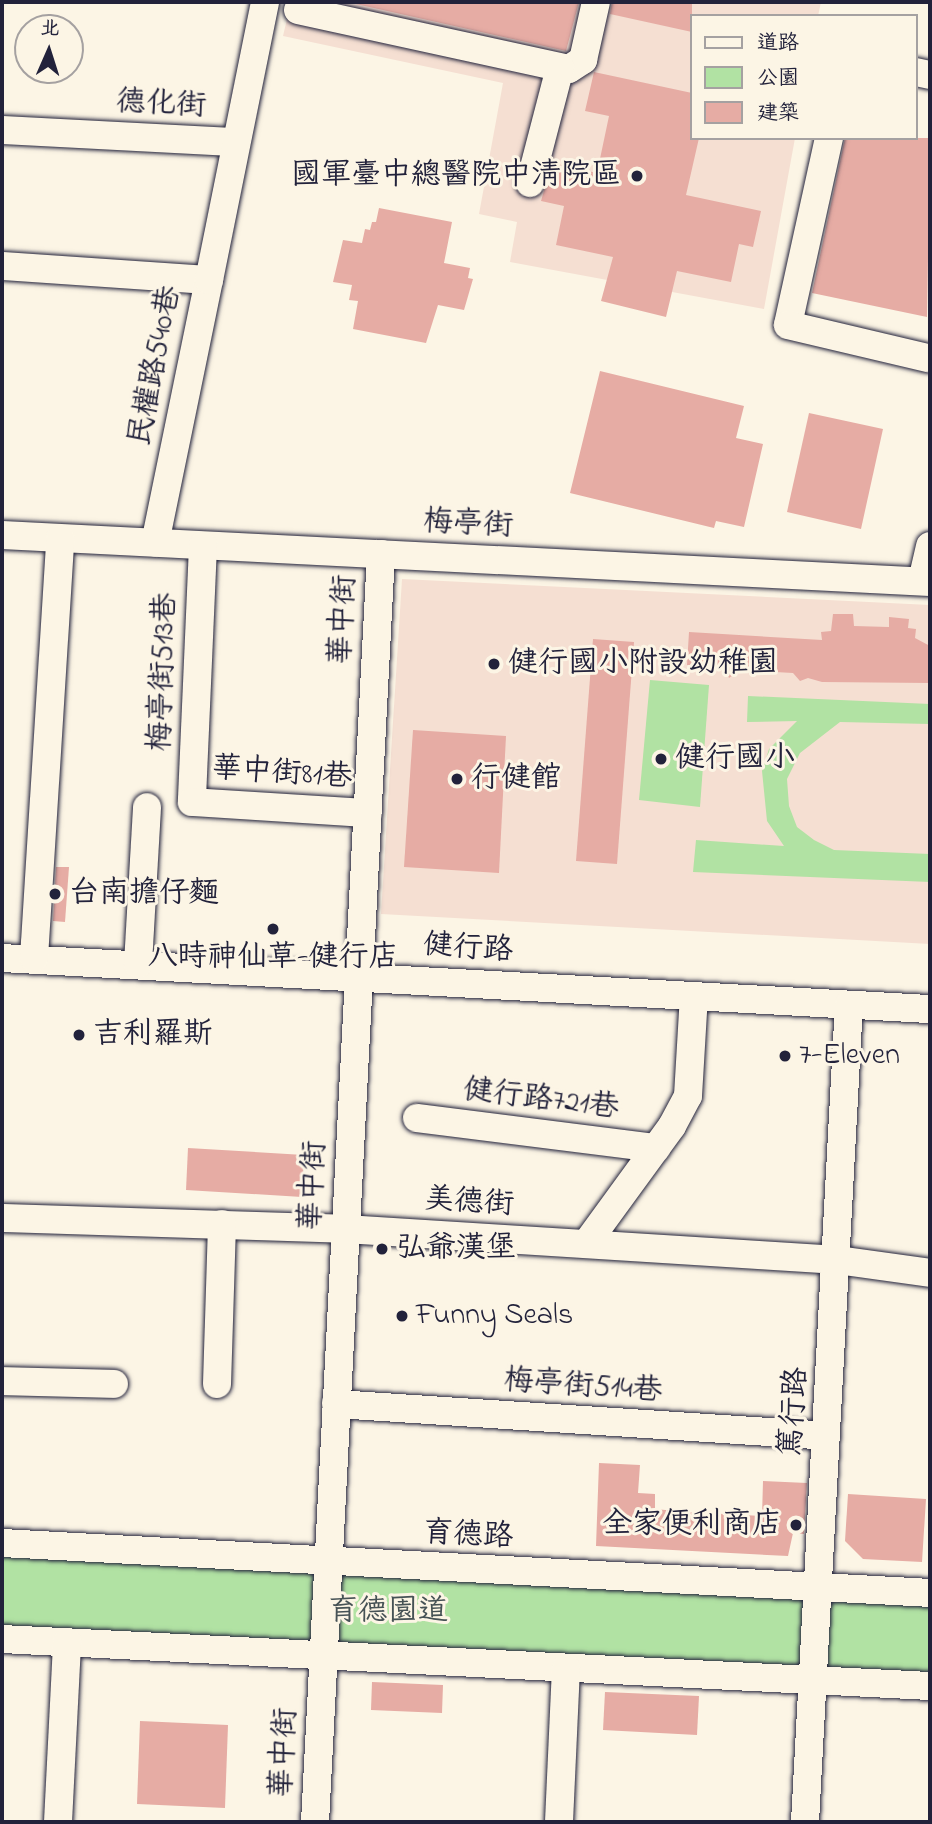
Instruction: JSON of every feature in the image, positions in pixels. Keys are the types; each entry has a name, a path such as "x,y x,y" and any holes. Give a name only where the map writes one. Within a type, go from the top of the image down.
{"street":[{"path":"209,280 233,142 265,2 299,6 560,68 576,68 583,60 596,2"},
{"path":"530,183 560,68"},
{"name":"德化街","path":"2,130 233,142"},
{"path":"829,140 788,325 928,358"},
{"name":"民權路540巷","path":"2,266 209,280 155,543"},
{"name":"梅亭街","path":"2,536 926,582"},
{"path":"34,958 60,539"},
{"name":"梅亭街513巷","path":"192,802 203,546"},
{"path":"926,582 930,546"},
{"name":"華中街","path":"315,1822 381,554"},
{"name":"華中街81巷","path":"192,802 368,813"},
{"path":"138,964 147,807"},
{"name":"健行路","path":"2,958 930,1009"},
{"name":"健行路721巷","path":"586,1244 656,1148 688,1096 694,996"},
{"name":"篤行路","path":"804,1822 816,1587 838,1261 849,1005"},
{"name":"健行路721巷","path":"418,1118 656,1148"},
{"name":"美德街","path":"2,1218 345,1229 838,1261 930,1273"},
{"path":"217,1384 222,1224"},
{"path":"2,1381 114,1384"},
{"name":"梅亭街514巷","path":"336,1404 826,1436"},
{"name":"育德路","path":"2,1543 930,1593"},
{"path":"2,1639 930,1686"},
{"path":"58,1822 67,1642"},
{"path":"559,1822 566,1668"}],"shaded area":[{"name":"國軍臺中總醫院中清院區","path":"291,2 821,2 818,14 690,14 690,140 795,140 764,309 510,262 517,222 479,214 503,83 283,36"},
{"name":"健行國小","path":"402,579 930,605 930,944 381,914"}],"green space":[{"path":"650,680 709,685 700,807 639,800"},
{"path":"748,696 930,704 930,724 840,722 800,753 787,779 789,806 797,827 814,840 834,850 930,854 930,882 693,872 696,840 784,846 767,821 762,771 769,749 797,721 747,722"},
{"name":"育德園道","path":"2,1552 321,1569 317,1648 2,1632"},
{"name":"育德園道","path":"339,1570 807,1595 803,1673 335,1649"},
{"path":"825,1595 930,1601 930,1678 820,1673"}],"building":[{"path":"347,2 579,2 566,51"},
{"path":"612,2 692,2 690,32 610,14"},
{"path":"594,72 690,93 690,140 699,140 686,195 761,211 753,247 739,244 731,282 677,271 666,317 601,301 613,257 556,245 564,206 541,201 552,163 597,173 609,116 585,111"},
{"path":"930,138 927,317 812,293 845,140"},
{"path":"379,208 452,222 444,263 470,268 468,278 473,279 464,310 438,305 426,343 353,329 358,301 349,300 352,285 333,282 343,240 362,243 365,229 370,230 372,222 376,222"},
{"path":"600,371 744,406 736,438 763,444 744,527 716,521 714,528 570,493"},
{"path":"809,413 883,429 861,529 787,512"},
{"path":"833,614 853,614 854,626 889,627 889,617 909,619 908,628 916,629 915,638 930,646 930,683 822,682 808,678 800,681 793,673 740,670 729,678 724,666 687,665 689,632 822,640 821,632 831,631"},
{"path":"593,639 634,642 617,864 576,861"},
{"name":"行健館","path":"413,730 506,736 499,873 404,867"},
{"path":"56,867 69,867 65,922 53,921"},
{"path":"188,1148 304,1155 302,1197 186,1190"},
{"path":"599,1463 640,1465 638,1493 655,1494 655,1509 686,1512 762,1516 763,1481 807,1483 804,1534 793,1533 788,1556 596,1546"},
{"path":"848,1494 926,1499 922,1562 863,1559 845,1541"},
{"path":"372,1682 443,1685 442,1713 371,1710"},
{"path":"605,1692 699,1696 697,1735 603,1730"},
{"path":"140,1721 228,1725 225,1808 137,1804"}],"place":[{"name":"國軍臺中總醫院中清院區","path":"637,176"},
{"name":"健行國小附設幼稚園","path":"494,664"},
{"name":"健行國小","path":"661,759"},
{"name":"行健館","path":"457,779"},
{"name":"台南擔仔麵","path":"55,894"},
{"name":"八時神仙草-健行店","path":"273,929"},
{"name":"吉利羅斯","path":"79,1035"},
{"name":"7-Eleven","path":"785,1056"},
{"name":"弘爺漢堡","path":"382,1249"},
{"name":"Funny Seals","path":"402,1316"},
{"name":"全家便利商店","path":"796,1525"}]}
